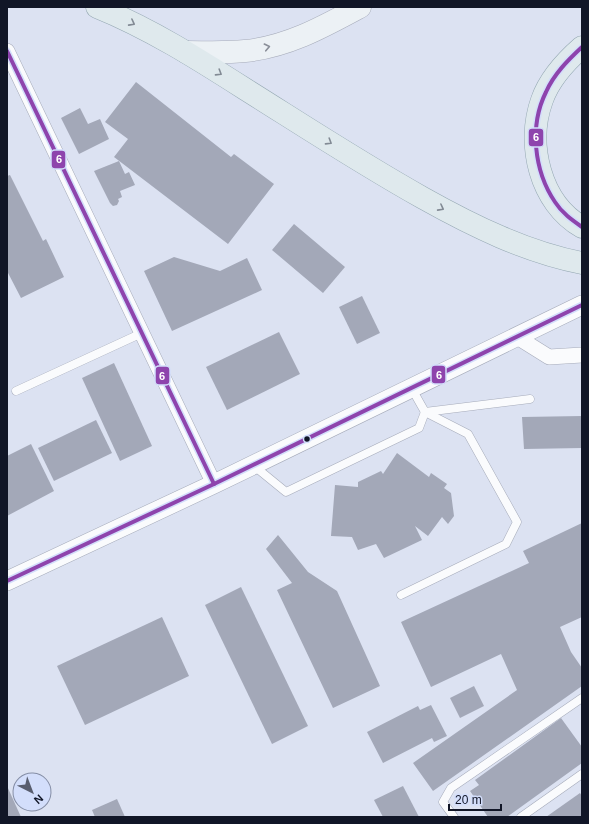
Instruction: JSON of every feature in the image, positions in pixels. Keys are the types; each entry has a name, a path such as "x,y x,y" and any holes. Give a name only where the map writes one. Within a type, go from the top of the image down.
{"main road":[{"path":"97,7 114,14 186,52 353,157 443,209 488,232 551,256 582,263"},
{"path":"186,52 246,51 281,44 303,36 360,7"},
{"path":"582,47 560,70 542,100 535,132 535,150 544,180 553,197 566,215 582,227"}],"street":[{"path":"7,51 214,484"},
{"path":"7,580 214,484 582,305"},
{"path":"517,337 549,357 582,354"}],"lane":[{"path":"16,391 142,332"},
{"path":"401,595 506,544 517,522 468,434 426,412 412,389"},
{"path":"426,412 530,399"},
{"path":"253,465 286,492 419,428 426,412"},
{"path":"454,817 443,802 451,788 582,698"},
{"path":"521,817 582,774"}],"building":[{"path":"136,82 231,157 234,154 274,184 228,244 114,157 128,139 105,122"},
{"path":"80,108 88,124 100,119 109,139 79,154 61,118"},
{"path":"119,161 125,174 129,172 135,185 120,191 122,197 118,199 119,201 117,205 113,206 110,203 94,171"},
{"path":"10,175 43,241 46,239 64,277 21,298 7,271 7,176"},
{"path":"294,224 345,267 323,293 272,250"},
{"path":"174,257 220,271 247,258 262,290 172,331 144,271"},
{"path":"362,296 380,333 357,344 339,307"},
{"path":"279,332 300,374 227,410 206,367"},
{"path":"114,363 152,446 120,461 82,378"},
{"path":"582,416 582,448 524,449 522,417"},
{"path":"96,420 112,453 54,481 38,448"},
{"path":"31,444 54,491 7,516 7,456"},
{"path":"397,453 429,477 431,473 447,484 444,488 451,493 454,516 448,524 442,517 428,536 415,526 422,540 384,558 376,544 358,550 352,537 331,536 335,485 358,487 358,482 381,471 383,474"},
{"path":"582,523 582,617 560,627 571,652 582,668 582,686 433,791 413,763 517,690 501,654 431,687 401,622 529,563 523,551"},
{"path":"278,535 308,572 337,591 380,686 333,708 277,590 292,583 266,549"},
{"path":"241,587 308,726 272,744 205,605"},
{"path":"162,617 189,676 85,725 57,666"},
{"path":"474,686 484,706 460,718 450,698"},
{"path":"431,705 447,736 434,742 432,738 383,763 367,732 418,706 420,710"},
{"path":"561,718 582,747 582,763 507,817 488,817 470,791 479,785 475,780"},
{"path":"7,786 12,797 12,812 19,812 21,817 7,817"},
{"path":"403,786 419,817 383,817 374,800"},
{"path":"580,793 582,796 582,817 546,817"},
{"path":"117,799 125,817 95,817 92,810"}],"transit line":[{"name":"6","path":"582,47 562,68 549,85 537,119 536,134 538,163 548,190 561,210 582,227"},
{"name":"6","path":"7,51 214,484"},
{"name":"6","path":"7,581 214,484 582,305"}]}
